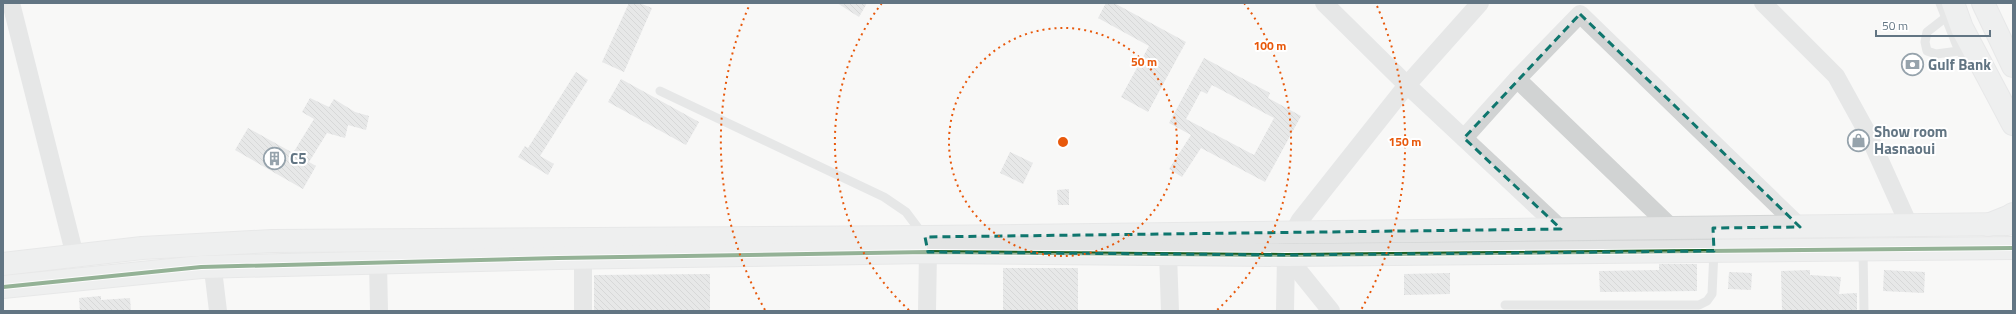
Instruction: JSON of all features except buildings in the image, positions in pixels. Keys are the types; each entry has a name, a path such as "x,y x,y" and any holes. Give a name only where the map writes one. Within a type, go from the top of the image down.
{"street":[{"path":"11,3 75,256"},
{"path":"1324,3 1407,86 1561,229"},
{"path":"1285,311 1286,255 1288,243 1293,232 1309,208 1407,86 1480,3"},
{"path":"1763,3 1836,76 1868,134 1909,225"},
{"path":"1983,3 2007,43 2013,66"},
{"path":"1949,10 1962,28 2013,124"},
{"path":"1464,138 1517,79 1580,14 1800,227"},
{"path":"1517,79 1672,228"},
{"path":"1988,225 2013,214"},
{"path":"3,287 119,274 212,266 583,257 1293,232 2013,224"},
{"path":"1713,228 1714,251"},
{"path":"3,264 142,248 272,241 926,244 1168,254 1286,255 2013,248"},
{"path":"211,244 212,266 218,311"},
{"path":"926,244 927,311"},
{"path":"1168,254 1170,311"},
{"path":"1286,255 1331,311"},
{"path":"583,257 583,311"},
{"path":"378,262 379,311"}],"lane":[{"path":"1940,3 1949,10 1959,51 1993,88"},
{"path":"1949,10 1926,32 1924,42 1927,51 1936,54 1959,51"},
{"path":"660,91 884,197 906,212 926,244"},
{"path":"1863,249 1864,311"},
{"path":"1505,305 1700,305 1707,301 1712,294 1714,251"}],"highlighted area":[{"path":"1580,14 1800,227 1713,228 1714,251 1286,255 928,252 925,237 1561,229 1464,138"}],"cycle path":[{"path":"3,287 201,267 558,258 928,252 1286,255 2013,248"}],"place":[{"name":"Gulf Bank","path":"1913,64"},
{"name":"Show room Hasnaoui","path":"1858,140"},
{"name":"C5","path":"275,158"}]}
